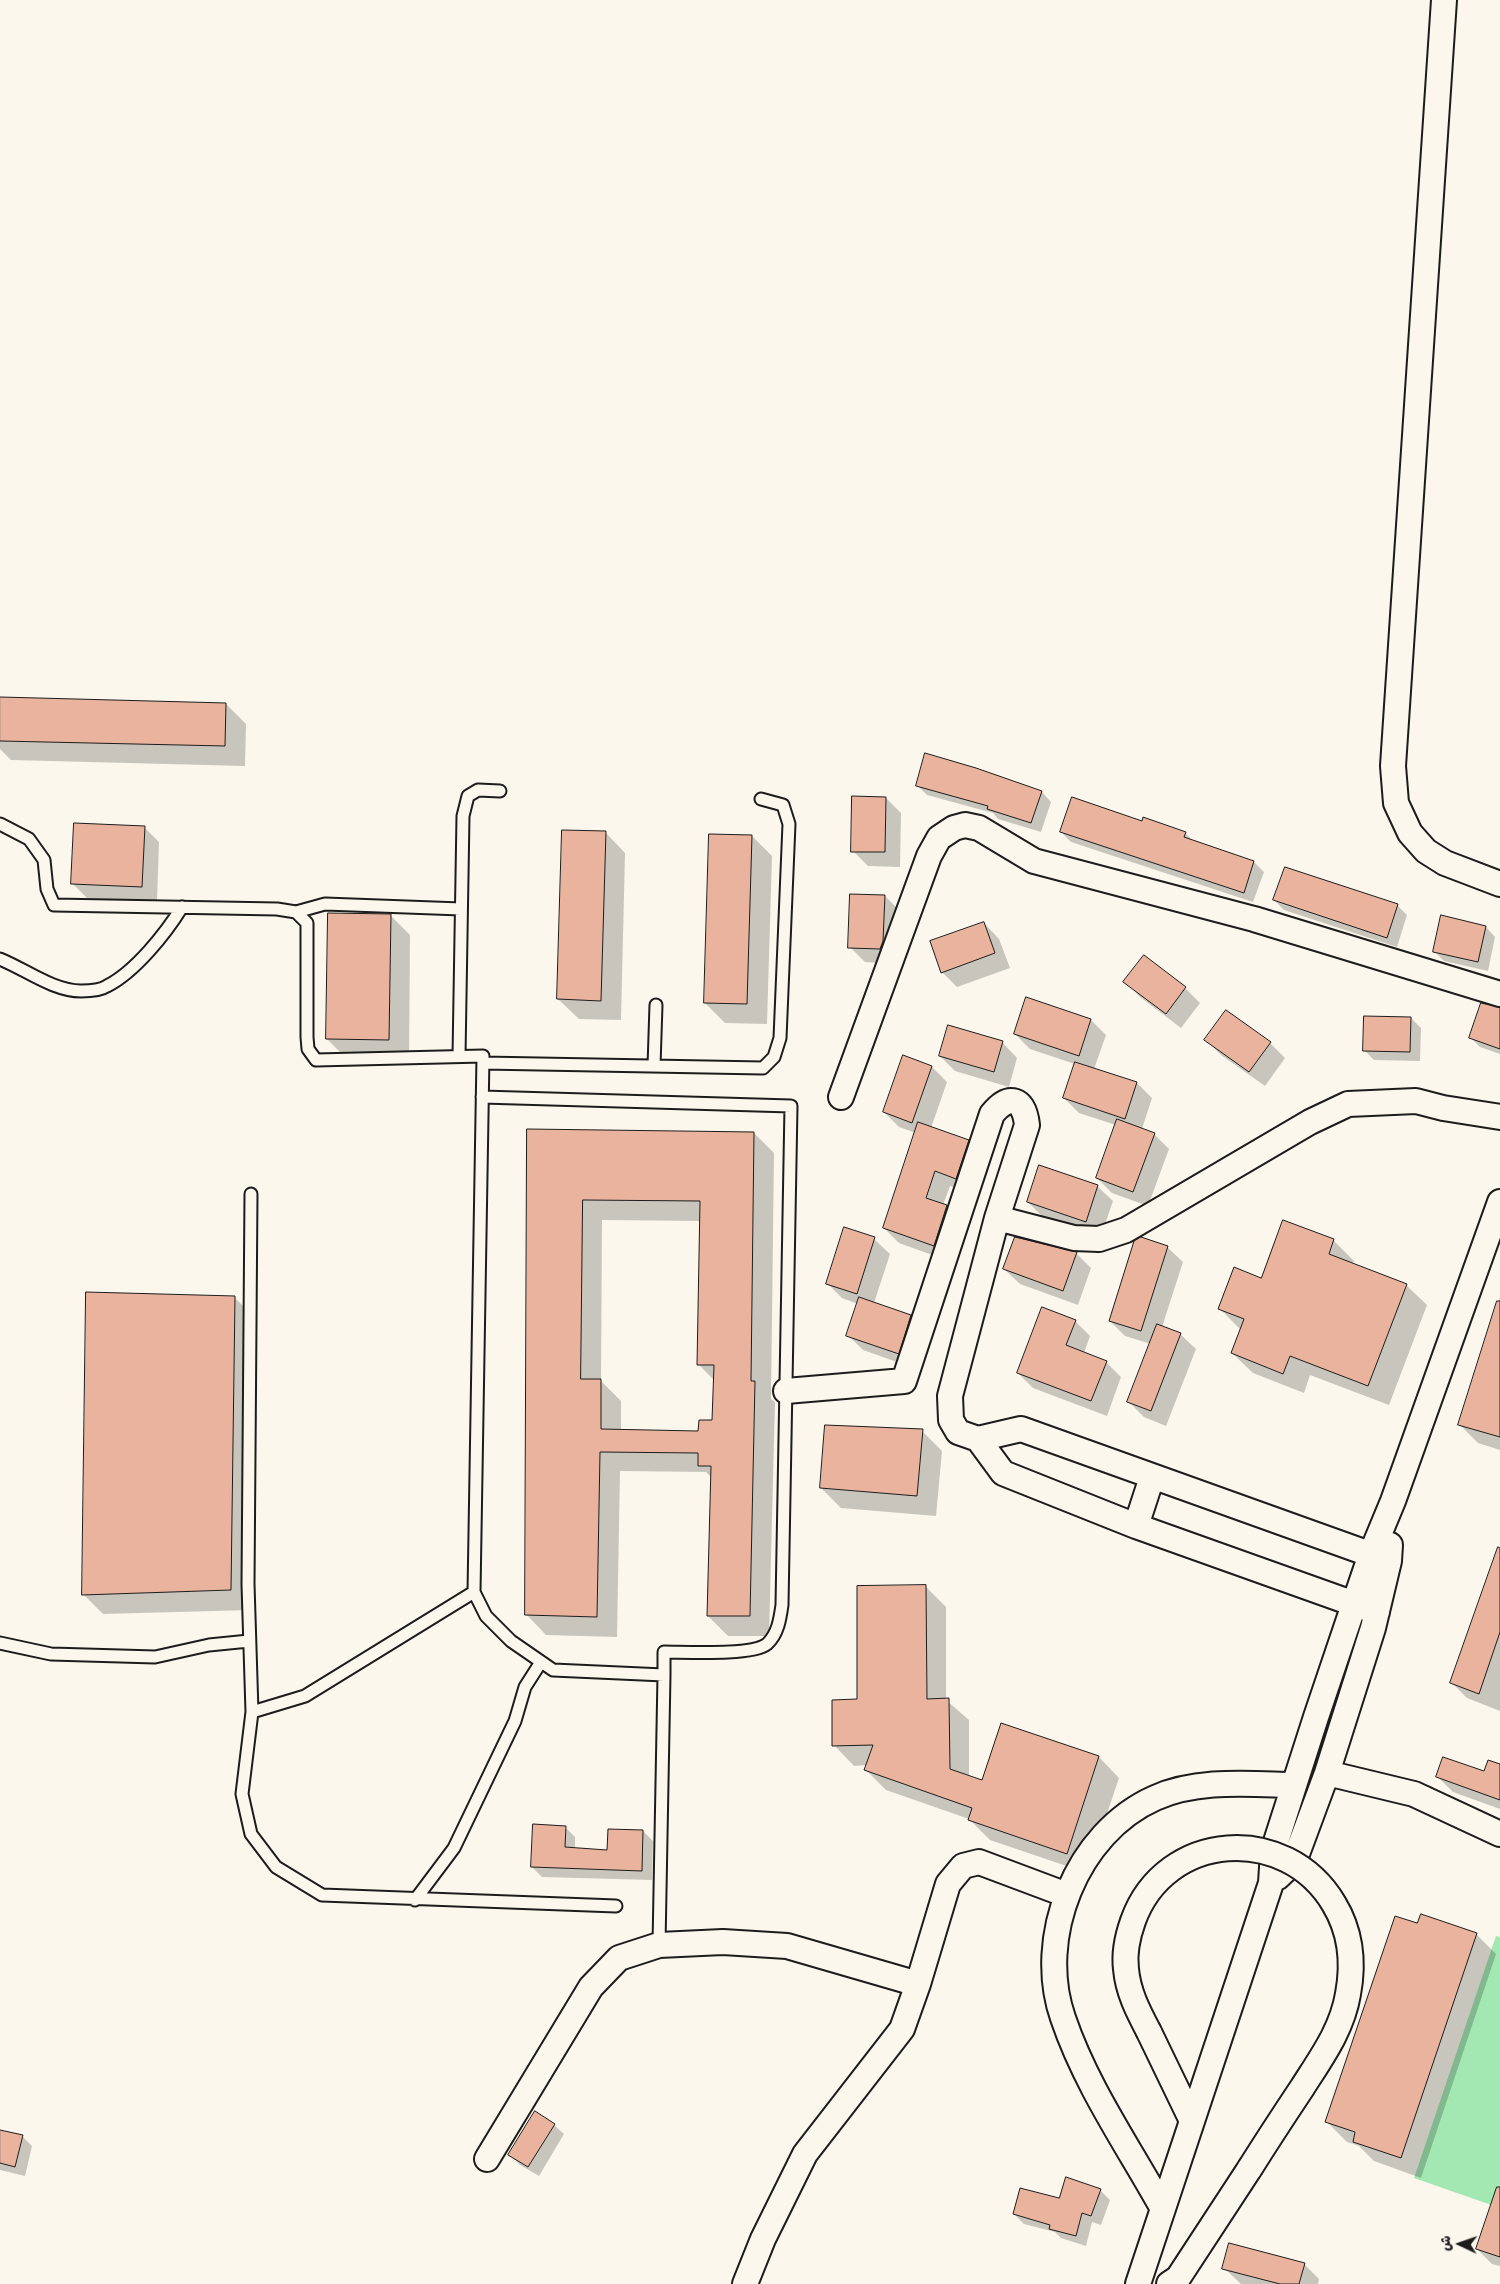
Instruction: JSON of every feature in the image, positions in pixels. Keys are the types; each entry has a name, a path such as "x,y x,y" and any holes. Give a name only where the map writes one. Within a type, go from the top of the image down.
{"street":[{"path":"1444,0 1393,766 1396,803 1410,833 1420,845 1426,851 1446,863 1500,884"},
{"path":"841,1097 929,856 940,838 954,828 965,825 979,828 1034,861 1254,919 1500,994"},
{"path":"786,1391 904,1381 992,1114 1000,1104 1016,1101 1022,1104 1026,1110 1027,1125 997,1218 950,1396 951,1420 958,1432 978,1439 1021,1430 1380,1558"},
{"path":"997,1218 1074,1238 1098,1239 1126,1230 1310,1122 1348,1104 1416,1101 1442,1108 1500,1117"},
{"path":"1271,1883 1294,1862 1327,1773 1343,1725 1366,1607 1394,1501 1500,1202"},
{"path":"978,1439 1003,1473 1136,1526 1366,1607"},
{"path":"1136,1526 1152,1478"},
{"path":"1138,2284 1271,1883 1273,1851 1293,1785 1316,1717 1366,1607"},
{"path":"1316,1717 1343,1725"},
{"path":"1327,1773 1414,1794 1500,1834"},
{"path":"1163,2209 1106,2112 1063,2018 1054,1984 1053,1945 1067,1895 1090,1850 1123,1817 1155,1798 1193,1787 1228,1784 1293,1785"},
{"path":"1169,2284 1178,2278 1335,2037 1348,1996 1352,1965 1350,1942 1342,1918 1328,1893 1305,1869 1282,1856 1263,1850 1241,1847 1211,1850 1184,1860 1157,1880 1138,1908 1128,1937 1125,1967 1131,1997 1192,2121"},
{"path":"745,2284 763,2239 805,2154 902,2029 918,1984 948,1884 963,1866 979,1862 1067,1895"},
{"path":"487,2159 591,1987 619,1958 659,1945 723,1942 787,1946 918,1984"}],"lane":[{"path":"459,1056 463,816 468,796 478,790 500,791"},
{"path":"483,1063 763,1068 774,1057 780,1038 790,824 783,805 761,799"},
{"path":"0,824 29,839 44,860 47,889 54,905 182,906 277,909 296,912 325,904 461,909"},
{"path":"0,959 42,981 80,991 106,987 136,964 172,923 182,906"},
{"path":"296,912 307,923 307,1037 308,1049 316,1060 483,1056 474,1592 486,1616 511,1641 553,1670 664,1675"},
{"path":"654,1066 656,1005"},
{"path":"482,1097 791,1106 782,1605 777,1629 767,1644 752,1651 664,1652 659,1945"},
{"path":"251,1194 248,1584 252,1712 242,1794 251,1834 276,1867 322,1895 415,1900 616,1906"},
{"path":"252,1712 305,1696 474,1592"},
{"path":"0,1643 51,1654 155,1657 209,1645 249,1641"},
{"path":"415,1900 454,1848 515,1721 525,1688 541,1662"}],"green space":[{"path":"1496,1936 1500,1937 1500,2208 1414,2178"}],"building":[{"path":"0,697 226,703 225,746 0,741"},
{"path":"925,753 1042,791 1031,823 987,809 988,806 916,786"},
{"path":"852,796 886,797 885,852 851,852"},
{"path":"1072,797 1142,821 1143,817 1186,832 1184,837 1254,861 1244,893 1060,832"},
{"path":"74,823 145,826 142,887 71,884"},
{"path":"562,830 606,831 601,1001 557,999"},
{"path":"709,834 752,835 747,1004 704,1003"},
{"path":"1285,867 1398,904 1387,938 1273,900"},
{"path":"850,894 885,895 883,941 880,949 848,948"},
{"path":"328,913 391,914 389,1040 326,1039"},
{"path":"1441,915 1486,926 1478,962 1433,952"},
{"path":"984,922 995,953 941,973 930,941"},
{"path":"1144,955 1186,987 1166,1014 1123,982"},
{"path":"1026,997 1091,1019 1079,1056 1014,1034"},
{"path":"1481,1003 1500,1007 1500,1049 1469,1038"},
{"path":"1226,1010 1271,1042 1249,1072 1204,1040"},
{"path":"1364,1016 1411,1017 1410,1052 1363,1051"},
{"path":"948,1025 1003,1041 994,1072 939,1056"},
{"path":"903,1055 932,1066 912,1123 883,1112"},
{"path":"1075,1062 1137,1082 1125,1119 1063,1098"},
{"path":"1117,1119 1155,1133 1133,1192 1096,1178"},
{"path":"918,1122 969,1140 956,1179 935,1171 926,1198 947,1205 934,1246 883,1228"},
{"path":"527,1129 754,1132 751,1381 755,1381 750,1616 707,1616 711,1466 698,1466 698,1453 600,1452 597,1617 525,1615","holes":["583,1200 700,1201 697,1365 714,1365 712,1420 699,1420 698,1431 601,1429 601,1379 581,1379"]},
{"path":"1039,1165 1098,1185 1086,1222 1027,1202"},
{"path":"1283,1220 1334,1239 1329,1254 1407,1284 1368,1386 1290,1356 1283,1374 1231,1353 1244,1319 1218,1309 1234,1267 1261,1278"},
{"path":"844,1227 875,1237 857,1294 826,1284"},
{"path":"1015,1237 1077,1252 1063,1291 1003,1269"},
{"path":"1141,1237 1168,1246 1141,1331 1109,1321 1134,1241"},
{"path":"86,1292 235,1296 231,1590 82,1595"},
{"path":"859,1297 911,1315 899,1354 846,1336"},
{"path":"1497,1301 1500,1301 1500,1437 1458,1425"},
{"path":"1042,1307 1076,1320 1066,1345 1107,1361 1091,1401 1017,1373"},
{"path":"1157,1324 1181,1333 1151,1411 1127,1402"},
{"path":"825,1425 923,1429 917,1496 820,1488"},
{"path":"1498,1547 1500,1548 1500,1632 1479,1694 1450,1683"},
{"path":"926,1585 927,1699 949,1698 950,1769 982,1780 1001,1723 1099,1756 1067,1854 968,1820 972,1808 864,1770 873,1745 832,1746 832,1700 857,1699 857,1586"},
{"path":"1443,1757 1484,1771 1488,1760 1500,1764 1500,1800 1436,1777"},
{"path":"533,1824 566,1826 565,1847 607,1850 608,1829 643,1830 642,1871 531,1867"},
{"path":"1421,1914 1477,1933 1401,2158 1353,2142 1355,2132 1325,2122 1395,1916 1417,1923"},
{"path":"535,2111 555,2124 528,2167 508,2155"},
{"path":"0,2130 23,2135 15,2167 0,2163"},
{"path":"1066,2177 1101,2189 1091,2216 1082,2213 1076,2236 1049,2229 1050,2225 1013,2214 1020,2188 1059,2198"},
{"path":"1497,2187 1500,2187 1500,2257 1476,2249"},
{"path":"1229,2243 1305,2263 1299,2284 1280,2284 1222,2269"}]}
